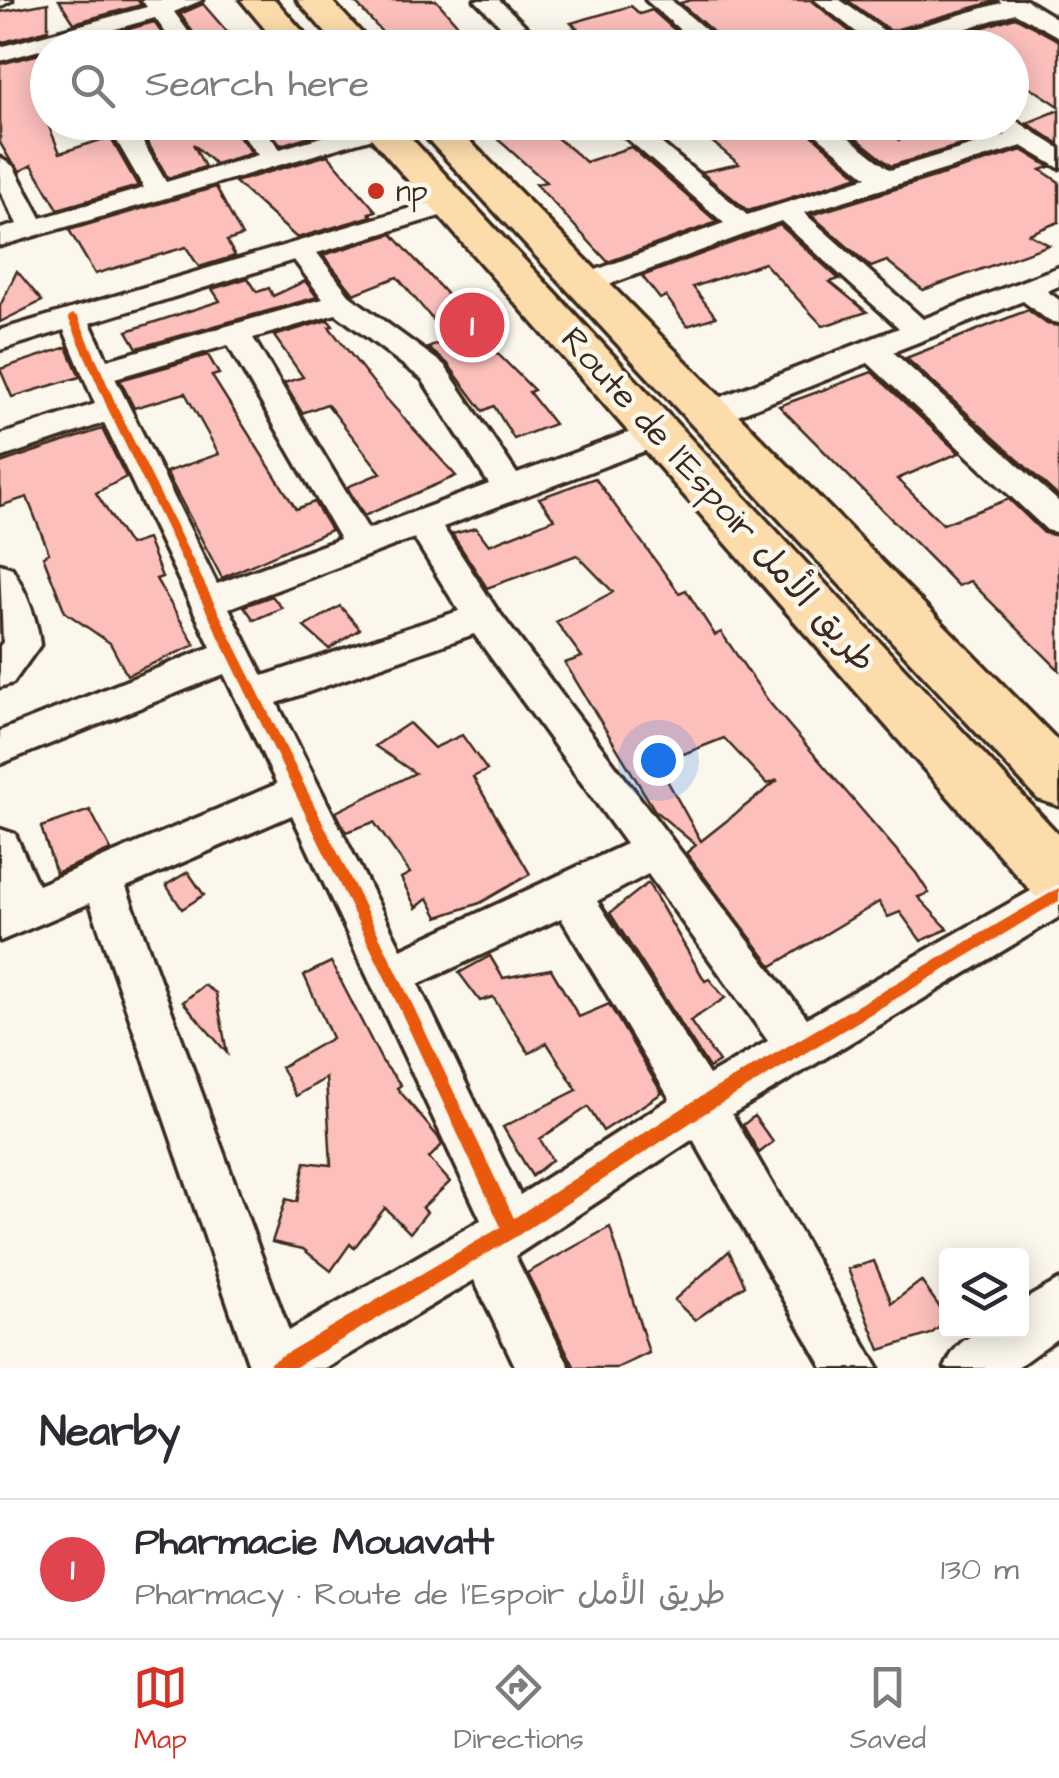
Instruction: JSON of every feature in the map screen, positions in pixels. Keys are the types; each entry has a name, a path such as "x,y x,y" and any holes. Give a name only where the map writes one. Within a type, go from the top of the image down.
{"highway":[{"path":"257,0 284,30"},
{"path":"313,0 341,30"},
{"name":"Route de l’Espoir طريق الأمل","path":"392,140 1059,878"},
{"name":"Route de l’Espoir طريق الأمل","path":"447,140 1052,764"}],"street":[{"path":"99,30 156,4 191,0"},
{"path":"486,0 518,30"},
{"path":"656,0 694,30"},
{"path":"826,0 869,30"},
{"path":"933,30 1014,2 1059,30"},
{"path":"156,4 176,30"},
{"path":"0,54 30,49"},
{"path":"129,140 160,193"},
{"path":"259,140 275,159"},
{"path":"0,238 333,140"},
{"path":"641,140 744,226"},
{"path":"836,140 886,179"},
{"path":"584,284 989,140"},
{"path":"1029,140 1059,160"},
{"path":"0,166 33,229"},
{"path":"0,340 451,204"},
{"path":"785,210 918,330"},
{"path":"299,248 340,303 434,372 508,487"},
{"path":"709,414 1059,276"},
{"path":"1026,289 1059,314"},
{"path":"0,447 106,390 237,336 340,303"},
{"path":"73,317 300,793 391,974 497,1238 544,1368"},
{"path":"237,336 359,544"},
{"path":"871,349 1059,521"},
{"path":"208,602 660,433"},
{"path":"422,521 482,617 528,674 800,1046"},
{"path":"0,577 19,620 22,645 0,672"},
{"path":"254,695 482,617"},
{"path":"0,748 234,654"},
{"path":"0,847 13,915 300,793"},
{"path":"391,974 569,894 654,850"},
{"path":"102,877 276,1368 497,1238 800,1046 1059,894"},
{"path":"569,894 701,1106 852,1368"},
{"path":"970,1368 1059,1306"}],"building":[{"path":"59,0 138,0 141,5 74,23"},
{"path":"353,0 436,0 462,30 380,30"},
{"path":"811,0 848,30 711,30 680,3"},
{"path":"847,0 996,1 894,30"},
{"path":"48,3 48,30 30,30 30,35 0,43 0,12"},
{"path":"203,4 225,30 191,30 180,14"},
{"path":"631,6 640,14 652,10 675,30 570,30 577,28 571,23"},
{"path":"1015,17 1059,41 1059,106 1029,86 1029,30 974,30"},
{"path":"154,22 160,30 125,30"},
{"path":"30,56 30,140 55,140 60,153 112,140 138,186 58,209 32,165 20,171 0,143 0,64"},
{"path":"1059,110 1059,144 1029,124"},
{"path":"146,140 242,140 252,153 215,164 193,144 205,167 168,178"},
{"path":"499,140 560,140 586,162 631,147 717,222 608,262 536,184 546,182"},
{"path":"710,140 818,140 859,176 748,211 701,172 739,164"},
{"path":"858,140 977,140 891,166"},
{"path":"1022,150 1050,167 1041,170 1059,182 1059,222 1029,234 1049,245 923,290 887,261 871,267 811,215"},
{"path":"328,155 376,211 369,213 372,216 297,238 235,182"},
{"path":"216,187 242,236 227,241 235,256 199,267 186,247 95,274 69,230"},
{"path":"780,225 839,279 830,282 867,312 823,326 764,263 693,287 716,317 687,326 666,296 660,299 642,276"},
{"path":"392,234 450,298 444,300 534,390 529,392 554,424 514,439 494,406 483,411 447,363 428,348 449,339 397,277 354,294 323,255"},
{"path":"17,271 42,301 0,322 0,306"},
{"path":"248,278 257,292 269,288 273,296 305,281 317,297 137,348 127,331 220,301 212,289"},
{"path":"1028,310 1047,324 1059,326 1059,497 906,358"},
{"path":"328,320 333,326 329,327 384,396 456,476 364,516 347,487 381,473 327,404 302,413 284,383 303,377 274,336"},
{"path":"67,347 80,377 12,397 0,369"},
{"path":"208,355 219,374 212,376 296,509 314,502 331,530 222,578 166,472 219,454 185,393 134,408 120,380"},
{"path":"872,372 959,453 897,479 943,524 1009,499 1044,533 1059,536 1059,670 970,581 958,586 779,406"},
{"path":"102,429 126,477 96,493 129,545 147,539 162,577 156,579 195,645 127,675 110,643 65,612 43,556 49,553 27,497 0,506 0,463"},
{"path":"595,478 679,593 686,590 715,635 721,632 769,702 916,873 929,893 918,897 948,929 921,941 900,912 888,917 879,902 772,966 686,853 696,845 655,811 565,663 582,657 556,622 613,592 577,555 487,588 452,534 476,528 489,545 554,519 539,498","holes":["724,738 767,784 778,780 701,841 658,764"]},
{"path":"272,596 282,608 254,620 244,606"},
{"path":"340,606 360,629 329,649 304,627"},
{"path":"409,723 434,748 462,735 487,770 473,777 530,874 480,903 438,917 428,898 416,908 401,878 410,873 374,822 346,832 336,812 415,773 375,746"},
{"path":"90,810 111,850 56,873 41,827"},
{"path":"188,872 204,895 182,909 166,885"},
{"path":"648,883 705,981 709,979 725,998 690,1021 719,1062 709,1068 610,913"},
{"path":"490,956 503,978 551,969 579,1017 609,1004 662,1093 603,1131 588,1107 540,1139 552,1160 532,1176 503,1127 577,1090 547,1043 529,1053 493,997 480,1001 459,973"},
{"path":"331,962 382,1061 401,1085 397,1088 438,1137 442,1145 429,1158 450,1182 422,1208 427,1212 410,1233 385,1208 354,1248 350,1244 331,1271 303,1249 272,1242 286,1199 297,1202 305,1162 331,1165 326,1078 296,1096 281,1067 332,1038 304,975"},
{"path":"204,985 216,993 227,1053 183,1002"},
{"path":"754,1116 773,1142 759,1153 743,1125"},
{"path":"610,1227 649,1353 617,1368 575,1368 527,1273"},
{"path":"729,1251 745,1285 695,1320 674,1300"},
{"path":"874,1261 892,1303 921,1281 939,1306 939,1328 931,1334 880,1350 848,1269"}],"cycle path":[{"path":"73,317 113,409 391,975 511,1230"},
{"path":"277,1368 511,1230 701,1106 1059,894"}],"place":[{"name":"np","path":"376,191"},
{"name":"Pharmacie Mouavatt","path":"472,325"}]}
